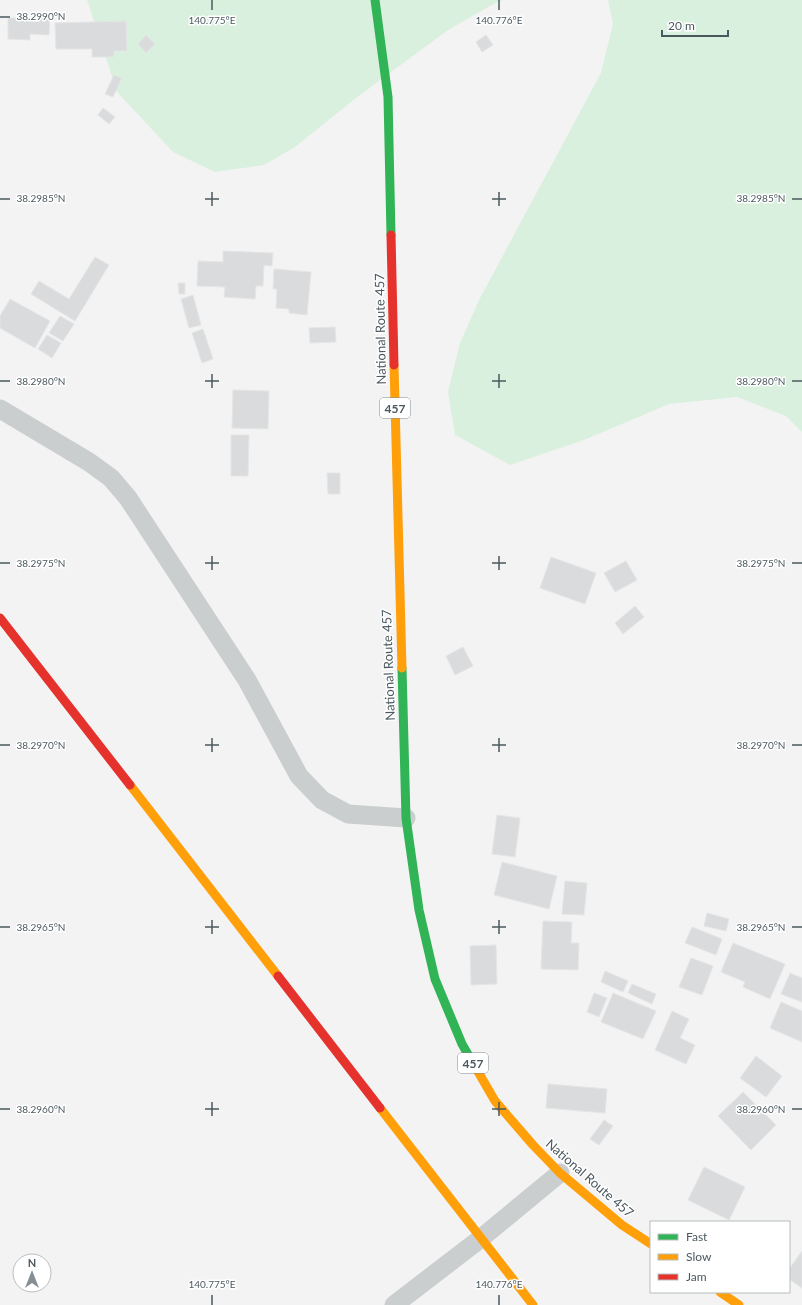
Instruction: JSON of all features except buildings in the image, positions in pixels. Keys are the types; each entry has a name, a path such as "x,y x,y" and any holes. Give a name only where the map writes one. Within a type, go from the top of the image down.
{"main road":[{"name":"National Route 457","path":"375,0 388,97 398,550 406,818 419,910 435,979 462,1044 495,1101 532,1146 560,1173 622,1224 650,1243"},
{"path":"0,618 480,1239 533,1305"},
{"path":"721,1293 739,1305"}],"street":[{"path":"0,409 88,462 111,478 128,498 247,680 300,776 322,800 348,814 406,818"},
{"path":"394,1305 480,1239 560,1173"}],"green space":[{"path":"87,0 503,0 448,30 356,98 295,147 264,165 215,172 173,152 117,92"},
{"path":"608,0 802,0 802,432 786,416 737,397 669,404 584,440 510,465 455,435 448,392 460,343 479,300 601,73 613,24"}],"traffic: fast":[{"path":"375,0 388,97 391,235"},
{"path":"402,668 406,818 419,910 435,979 462,1044 473,1063"}],"traffic: slow":[{"path":"394,365 402,668"},
{"path":"130,785 278,976"},
{"path":"473,1063 495,1101 533,1145 560,1173 622,1225 650,1243"},
{"path":"380,1108 533,1305"},
{"path":"721,1293 739,1305"}],"traffic: jam":[{"path":"391,235 394,365"},
{"path":"0,618 130,785"},
{"path":"278,976 380,1108"}]}
